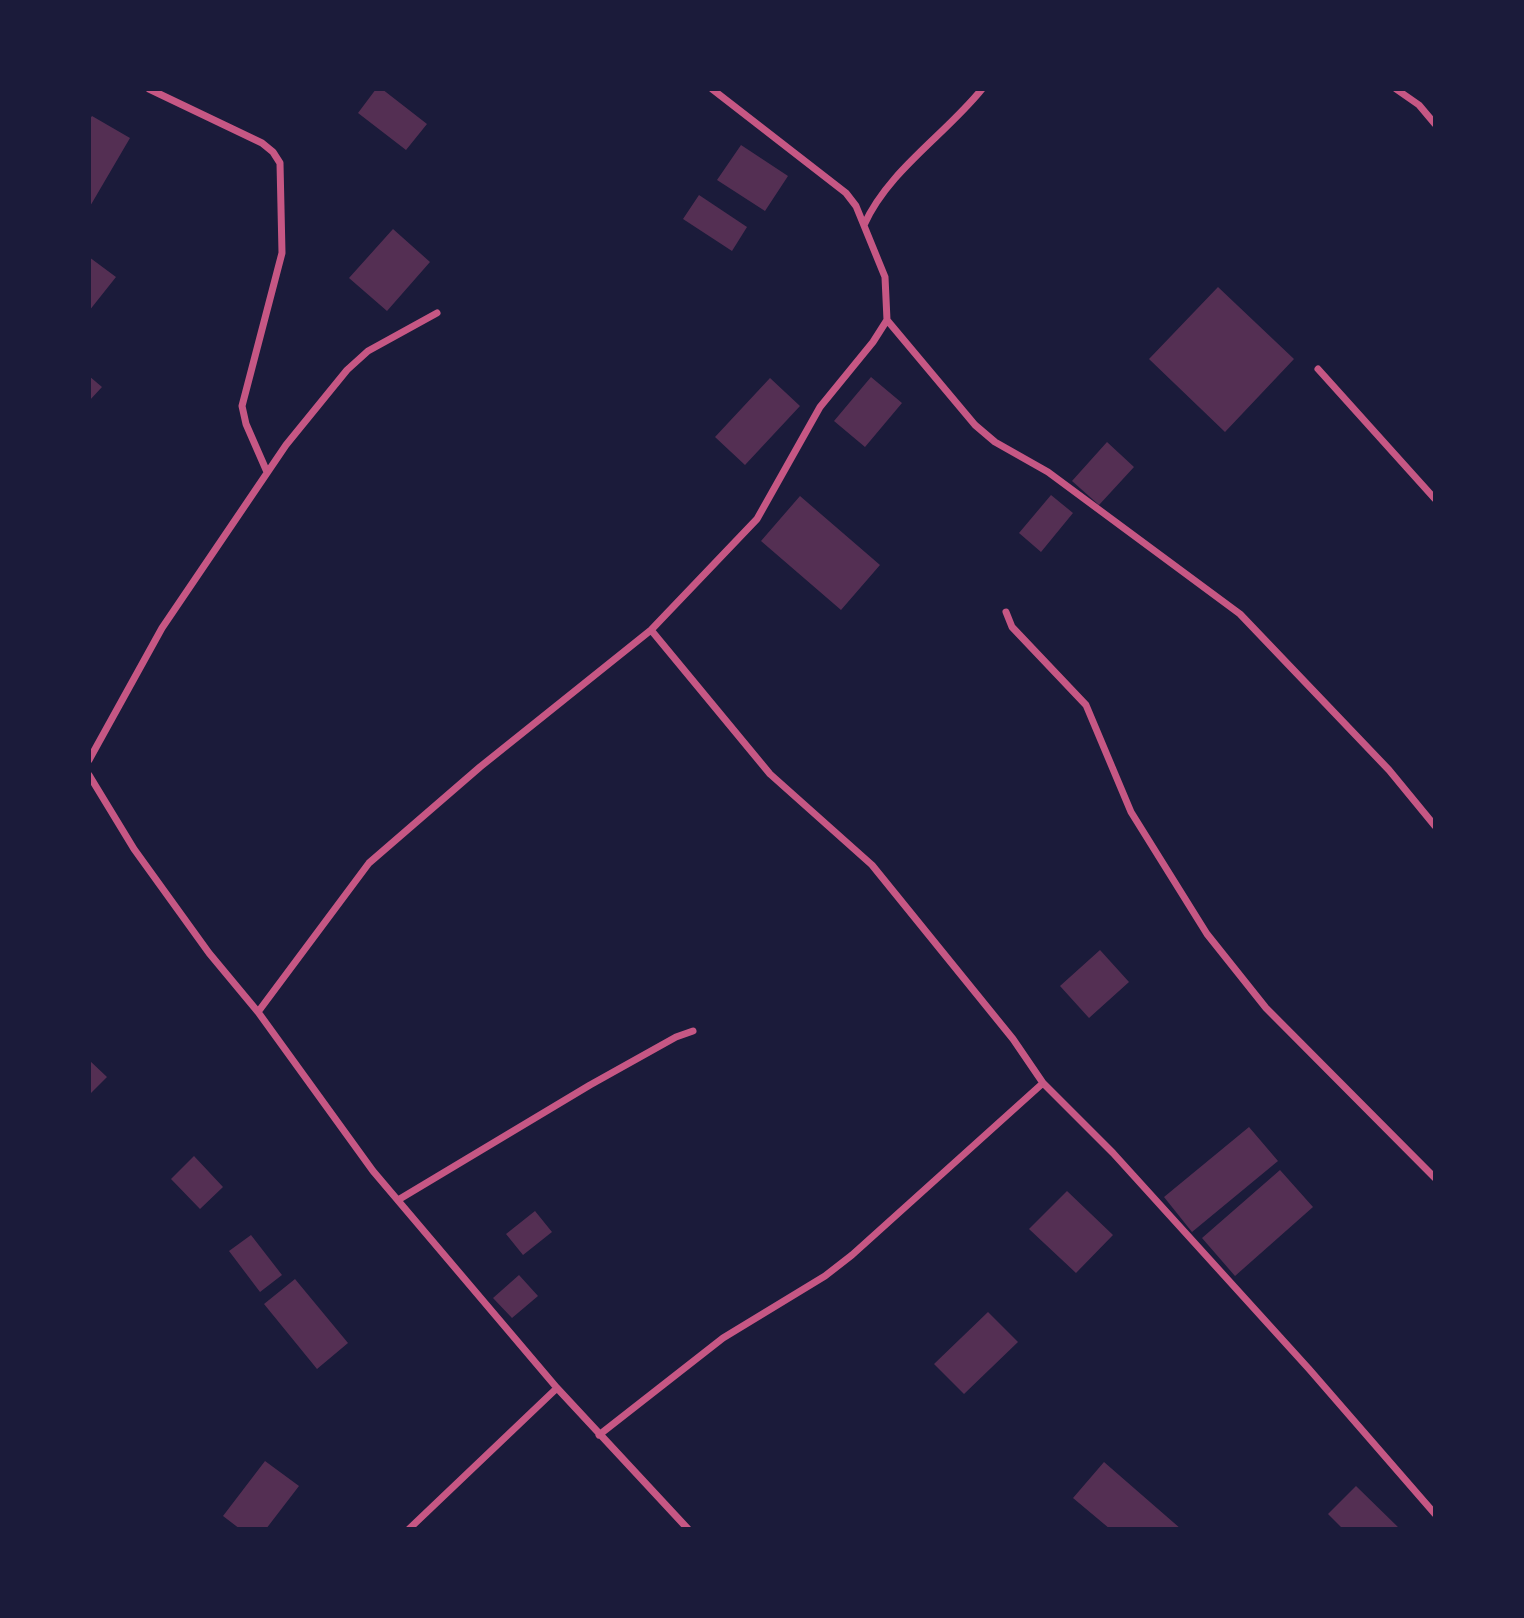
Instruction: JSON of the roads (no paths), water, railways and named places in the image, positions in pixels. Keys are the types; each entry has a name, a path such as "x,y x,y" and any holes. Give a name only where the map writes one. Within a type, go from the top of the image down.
{"street":[{"path":"149,89 261,143 273,152 279,163 282,253 243,406 246,424 267,472"},
{"path":"712,89 834,181 856,206 884,277 887,320 975,425 995,442 1048,472 1240,614 1389,770 1435,826"},
{"path":"864,225 876,202 890,184 982,89"},
{"path":"1396,89 1419,105 1435,124"},
{"path":"89,760 162,628 267,472 354,363 368,351 437,313"},
{"path":"258,1012 369,863 480,766 651,630 757,519 820,407 873,342 887,320"},
{"path":"1318,369 1435,499"},
{"path":"1006,612 1012,627 1086,705 1131,812 1206,934 1266,1008 1435,1178"},
{"path":"651,630 770,774 872,865 1013,1039 1043,1083 1113,1153 1435,1514"},
{"path":"89,775 134,849 209,953 258,1012 398,1200 557,1388 688,1529"},
{"path":"398,1200 590,1085 676,1037 693,1031"},
{"path":"599,1435 723,1338 825,1276 852,1255 1043,1083"},
{"path":"409,1529 557,1388"}]}
